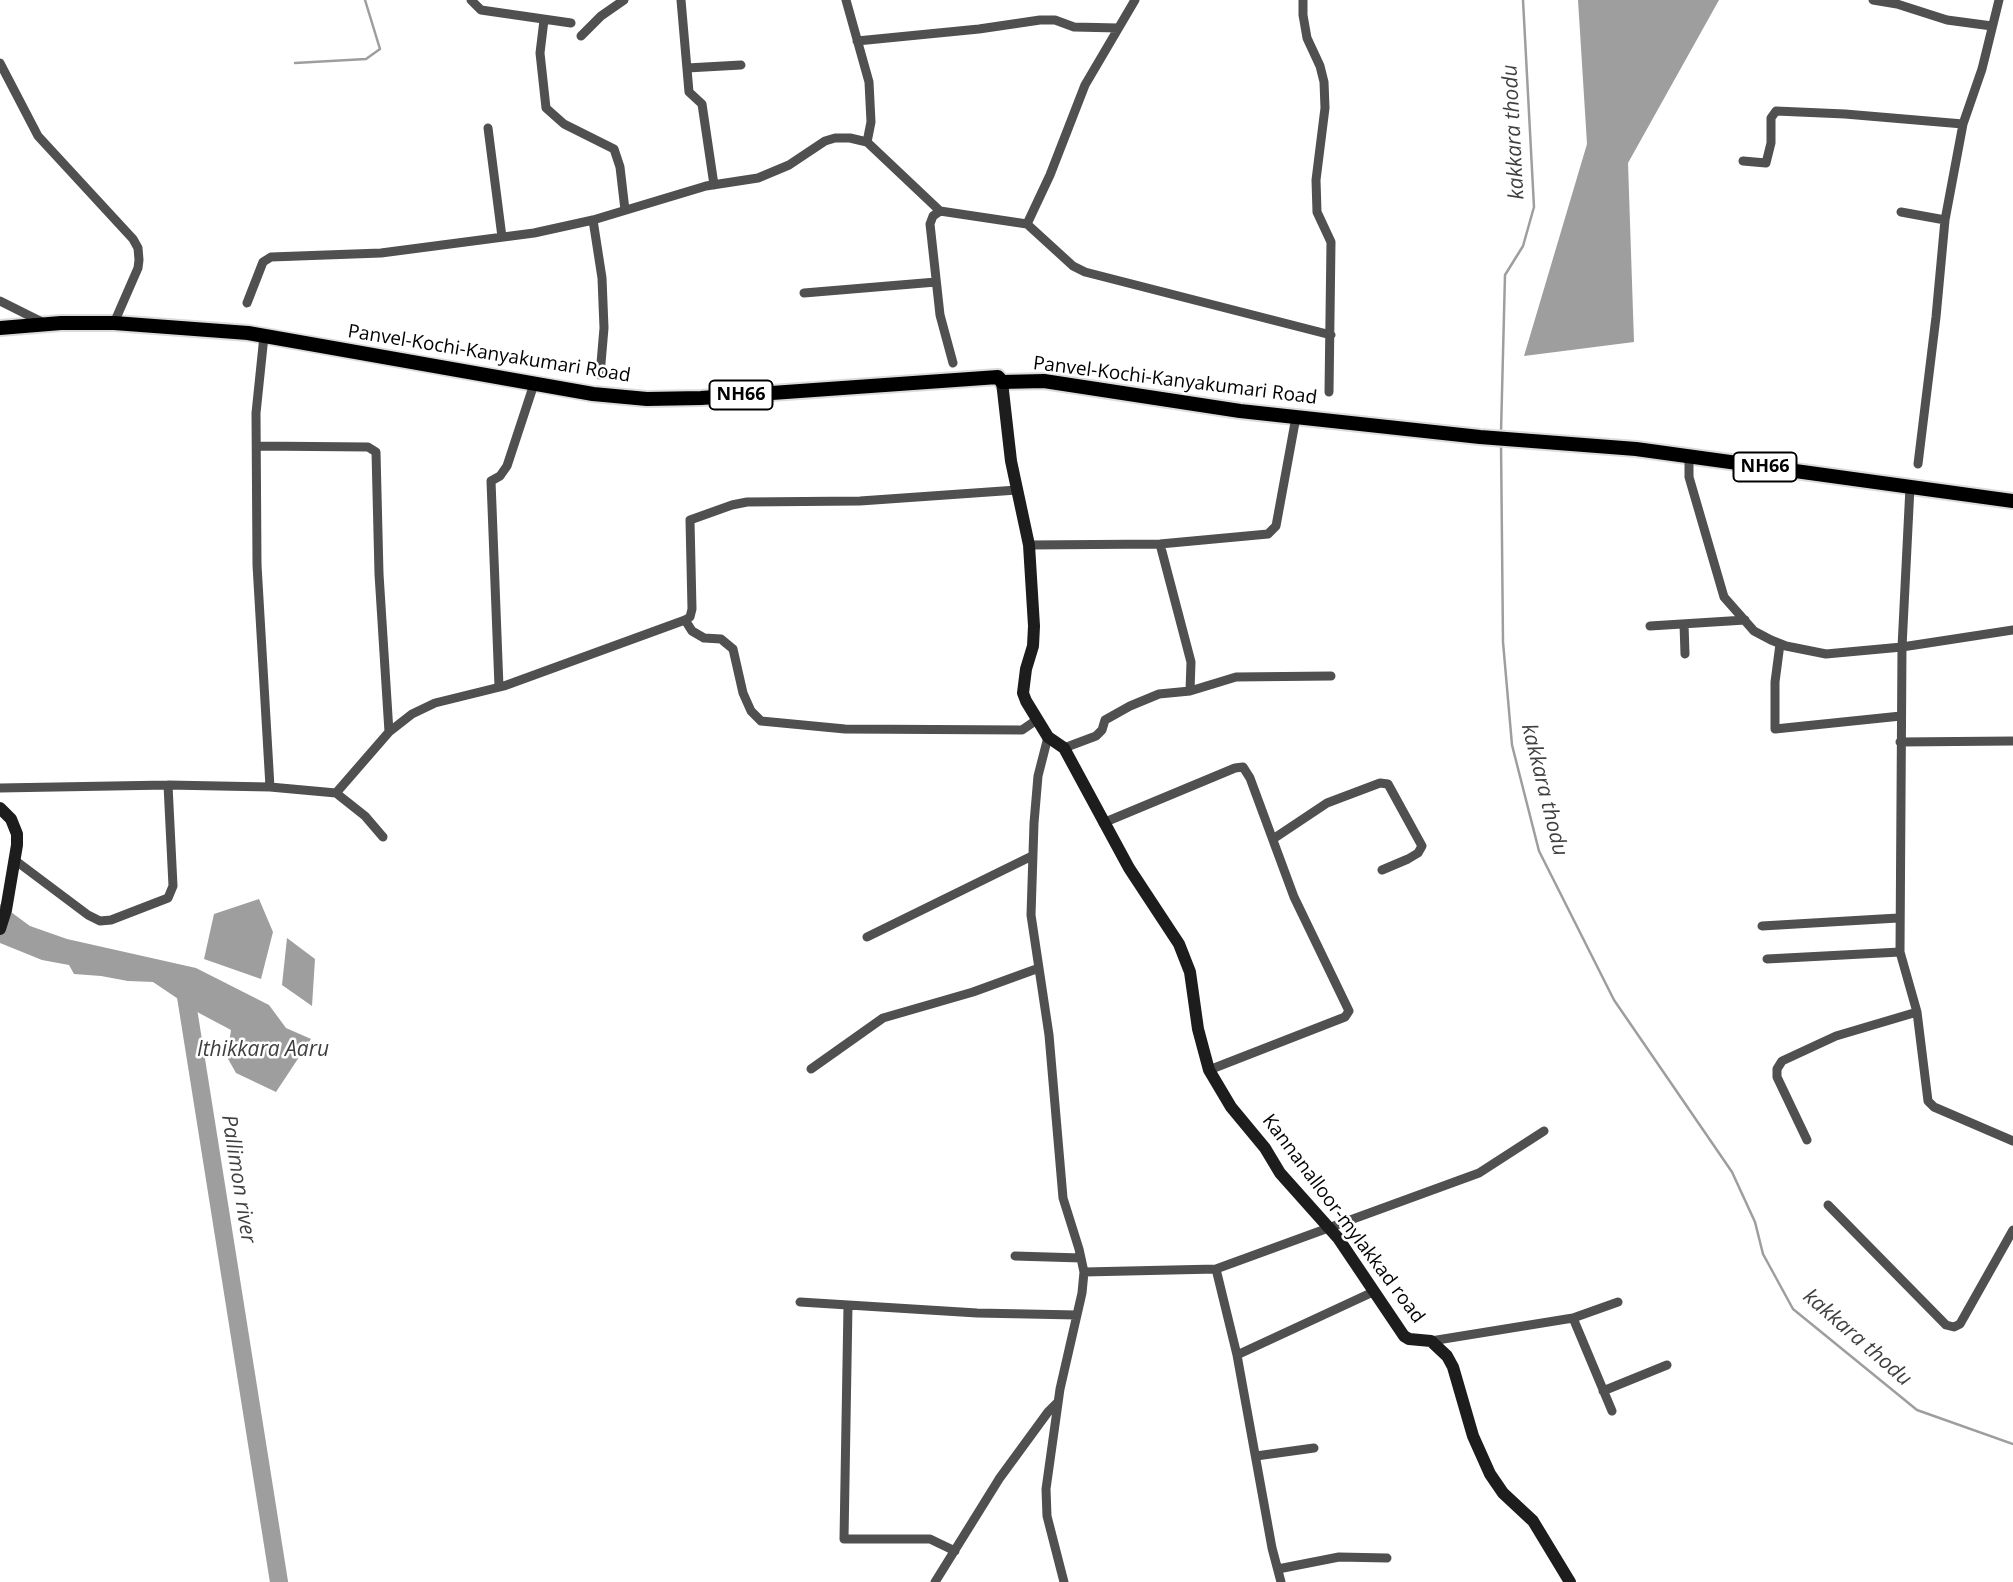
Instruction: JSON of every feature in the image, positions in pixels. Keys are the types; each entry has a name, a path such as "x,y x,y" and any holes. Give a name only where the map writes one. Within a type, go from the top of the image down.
{"highway":[{"name":"Panvel-Kochi-Kanyakumari Road","path":"0,328 44,323 114,323 215,329 593,394 646,399 701,398 998,377 1002,382 1044,381 1240,411 1480,437 1636,449 2013,501"}],"main road":[{"name":"Kannanalloor-mylakkad road","path":"1002,382 1017,490 1030,545 1034,626 1033,646 1023,693 1048,737 1064,748 1129,868 1179,944 1190,972 1198,1029 1209,1070 1231,1107 1265,1148 1280,1173 1329,1228 1404,1336 1431,1341 1447,1356 1453,1367 1473,1436 1490,1474 1503,1493 1533,1521 1570,1582"},
{"path":"0,808 11,819 17,834 16,862 0,929"}],"street":[{"path":"471,0 481,10 571,23"},
{"path":"581,36 601,16 624,0"},
{"path":"681,0 690,92 702,104 714,185"},
{"path":"846,0 870,93 871,122 867,142"},
{"path":"1027,224 1050,175 1085,85 1135,0"},
{"path":"1303,0 1307,38 1324,82 1325,108 1316,180 1317,212 1331,242 1329,393"},
{"path":"1873,0 1904,6 1947,20 1992,26"},
{"path":"1918,464 1945,220 1963,124 1982,69 1999,0"},
{"path":"544,20 540,53 546,108 564,124 614,149 620,167 625,210"},
{"path":"857,41 1040,20 1055,20 1074,27 1118,28"},
{"path":"0,63 38,136 133,239 138,248 138,268 114,323"},
{"path":"687,68 741,65"},
{"path":"1743,161 1766,163 1771,143 1771,118 1776,111 1963,124"},
{"path":"488,128 502,237"},
{"path":"247,303 263,262 271,257 381,253 534,233 593,220 714,185 758,177 789,166 830,140 843,138 867,142 940,211 1027,224 1073,266 1085,272 1331,335"},
{"path":"940,211 933,216 930,223 940,315 953,363"},
{"path":"1901,212 1945,220"},
{"path":"593,220 604,328 600,375"},
{"path":"804,293 936,282"},
{"path":"0,301 44,323"},
{"path":"264,336 256,413 257,565 270,787"},
{"path":"499,687 491,481 500,476 507,466 534,384"},
{"path":"1030,545 1160,544 1265,534 1275,529 1296,416"},
{"path":"257,446 368,447 376,452 380,586 389,732"},
{"path":"1689,456 1689,477 1724,597 1754,631 1780,644 1826,654 1902,647 2013,630"},
{"path":"1910,487 1902,647 1898,918 1900,952 1916,1012 1928,1101 1934,1107 2013,1141"},
{"path":"336,793 389,732 410,715 435,703 499,687 690,617 690,520 747,502 860,501 1017,490"},
{"path":"1160,544 1191,662 1190,691"},
{"path":"685,620 692,631 704,638 721,639 733,649 743,693 751,711 761,721 845,729 1022,730 1038,719"},
{"path":"1650,626 1745,620"},
{"path":"1684,624 1685,654"},
{"path":"1780,644 1775,682 1775,729 1901,716"},
{"path":"1064,748 1096,736 1102,730 1105,720 1159,694 1190,691 1236,677 1331,676"},
{"path":"1048,737 1038,776 1031,915 1049,1035 1063,1198 1084,1272 1058,1402 1046,1489 1047,1516 1064,1582"},
{"path":"1900,742 2013,741"},
{"path":"1103,822 1235,768 1243,767 1250,778 1294,897 1346,1004 1348,1015 1209,1070"},
{"path":"1273,839 1327,803 1380,783 1388,784 1422,846 1418,853 1382,870"},
{"path":"16,862 88,915 100,920 111,920 167,898 173,886 168,785"},
{"path":"0,788 168,785 270,787 336,793 365,817 383,837"},
{"path":"867,937 1032,856"},
{"path":"1762,926 1898,918"},
{"path":"1768,959 1900,952"},
{"path":"811,1069 883,1018 973,992 1039,968"},
{"path":"1807,1140 1777,1077 1777,1069 1783,1061 1836,1036 1916,1012"},
{"path":"1084,1272 1216,1269 1479,1173 1544,1130"},
{"path":"1828,1205 1946,1325 1954,1327 1960,1324 2013,1230"},
{"path":"1015,1256 1081,1258"},
{"path":"1216,1269 1237,1355 1272,1548 1281,1582"},
{"path":"1237,1355 1373,1292"},
{"path":"800,1302 1077,1315"},
{"path":"1431,1341 1573,1318 1618,1302"},
{"path":"848,1305 844,1539 930,1539 955,1550"},
{"path":"1573,1318 1612,1411"},
{"path":"1603,1391 1667,1365"},
{"path":"935,1582 999,1479 1058,1402"},
{"path":"1256,1456 1314,1448"},
{"path":"1278,1569 1339,1557 1387,1558"}],"water":[{"path":"1578,0 1719,0 1628,163 1634,342 1524,356 1587,144"},
{"path":"259,899 273,932 261,979 204,959 214,914"},
{"name":"Ithikkara Aaru","path":"0,904 30,926 67,939 196,968 269,1005 286,1028 311,1039 276,1092 236,1073 227,1057 231,1030 199,1013 153,982 74,974 69,965 42,960 0,943"},
{"path":"287,938 315,959 312,1006 282,985"}],"waterway":[{"path":"295,63 366,59 380,49 365,0"},
{"name":"kakkara thodu","path":"1501,432 1505,275 1523,246 1534,207 1523,0"},
{"name":"kakkara thodu","path":"1501,443 1503,642 1512,745 1539,851 1614,1000 1732,1172 1755,1222 1763,1254 1793,1309 1917,1410 2013,1444"},
{"name":"Pallimon river","path":"184,984 279,1582"}]}
